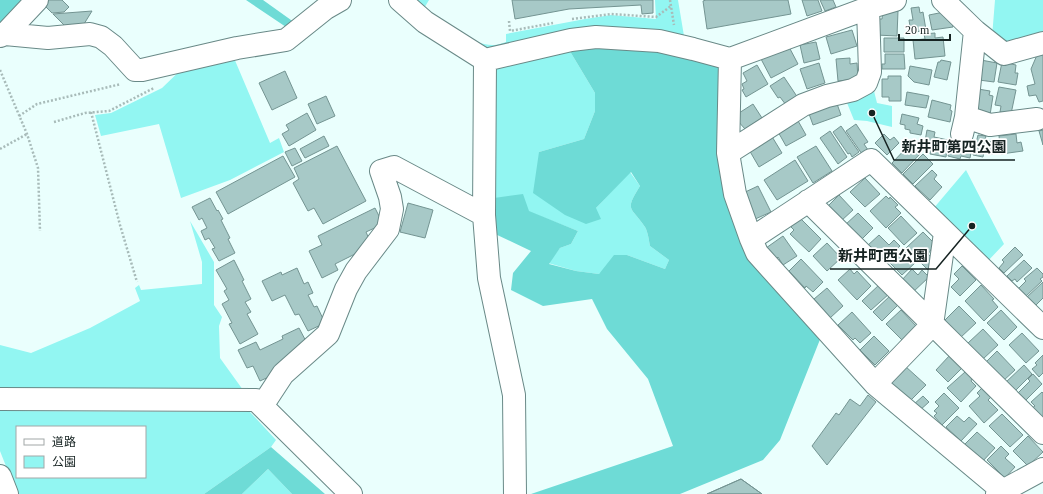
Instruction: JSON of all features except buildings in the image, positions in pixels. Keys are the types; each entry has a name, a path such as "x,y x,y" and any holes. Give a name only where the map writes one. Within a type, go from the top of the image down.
{"street":[{"path":"2,35 37,0"},
{"path":"2,35 48,38 90,34 101,38 113,46 135,70 142,70 237,48 286,40 326,8 340,0"},
{"path":"400,0 425,22 485,60 559,43 596,37 659,41 730,59 868,8 895,0"},
{"path":"943,0 975,31 1004,54 1043,43"},
{"path":"728,153 803,104 827,96 853,90 866,83 870,72 868,8"},
{"path":"975,31 964,125 990,125 1037,119"},
{"path":"730,59 728,153 736,194 750,239 757,253 875,384 1000,493 1043,469"},
{"path":"485,60 484,215 489,278 514,394 515,494"},
{"path":"750,239 871,160 1043,328"},
{"path":"262,406 283,374 328,334 346,289 356,271 388,229 392,209 390,197 381,171 394,167 484,215"},
{"path":"808,201 1043,433"},
{"path":"875,384 932,324 945,233"},
{"path":"0,399 256,400 351,494"},
{"path":"0,476 7,494"}],"path":[{"path":"670,0 674,23"},
{"path":"0,70 27,134 38,168 40,231"},
{"path":"19,116 36,104 126,83"},
{"path":"54,122 85,113 109,111 160,85 152,86"},
{"path":"91,112 120,225 137,282"},
{"path":"0,150 27,134"}],"green space":[{"path":"407,0 429,0 423,10 437,19"},
{"path":"655,0 678,0 684,36 624,27 597,28 493,48 479,46 458,32 476,42 496,45 506,42 506,34 585,19 611,15 656,19"},
{"path":"995,0 1043,0 1043,36 1004,49 992,37"},
{"path":"568,48 595,93 595,111 584,139 539,152 596,208 630,172 640,186 632,200 631,208 646,229 650,246 669,260 665,269 627,255 599,274 576,271 548,263 560,248 571,244 578,231 494,198 494,69"},
{"path":"231,51 270,143 279,138 284,152 230,180 181,198 159,124 101,136 95,115 111,113 162,88 189,62"},
{"path":"873,87 877,103 892,106 892,127 867,121 854,120 845,98"},
{"path":"966,170 1004,244 986,263 933,209"},
{"path":"190,221 214,262 214,305 222,317 219,326 220,358 243,390 0,391 0,345 31,353 90,328 140,301 135,288 139,285 141,290 202,284 202,262"},
{"path":"0,411 250,412 276,440 271,447 204,494 17,494 0,451"},
{"path":"268,469 292,494 242,494"}],"shaded area":[{"path":"0,0 29,0 0,24"},
{"path":"246,0 263,0 298,25 292,31"},
{"path":"604,43 720,62 738,218 821,337 780,440 763,460 680,494 531,494 673,446 648,379 607,329 592,299 543,306 511,290 513,273 531,251 493,233 494,198 523,194 529,211 578,231 571,244 560,248 549,264 576,271 599,274 614,255 627,255 665,269 669,260 650,246 646,229 631,208 632,200 640,186 631,172 596,208 601,219 586,224 565,215 533,193 539,152 584,139 595,111 595,93 568,48"},
{"path":"271,447 325,494 292,494 268,469 242,494 204,494"}],"place":[{"name":"新井町第四公園","path":"872,113"},
{"name":"新井町西公園","path":"972,226"}]}
